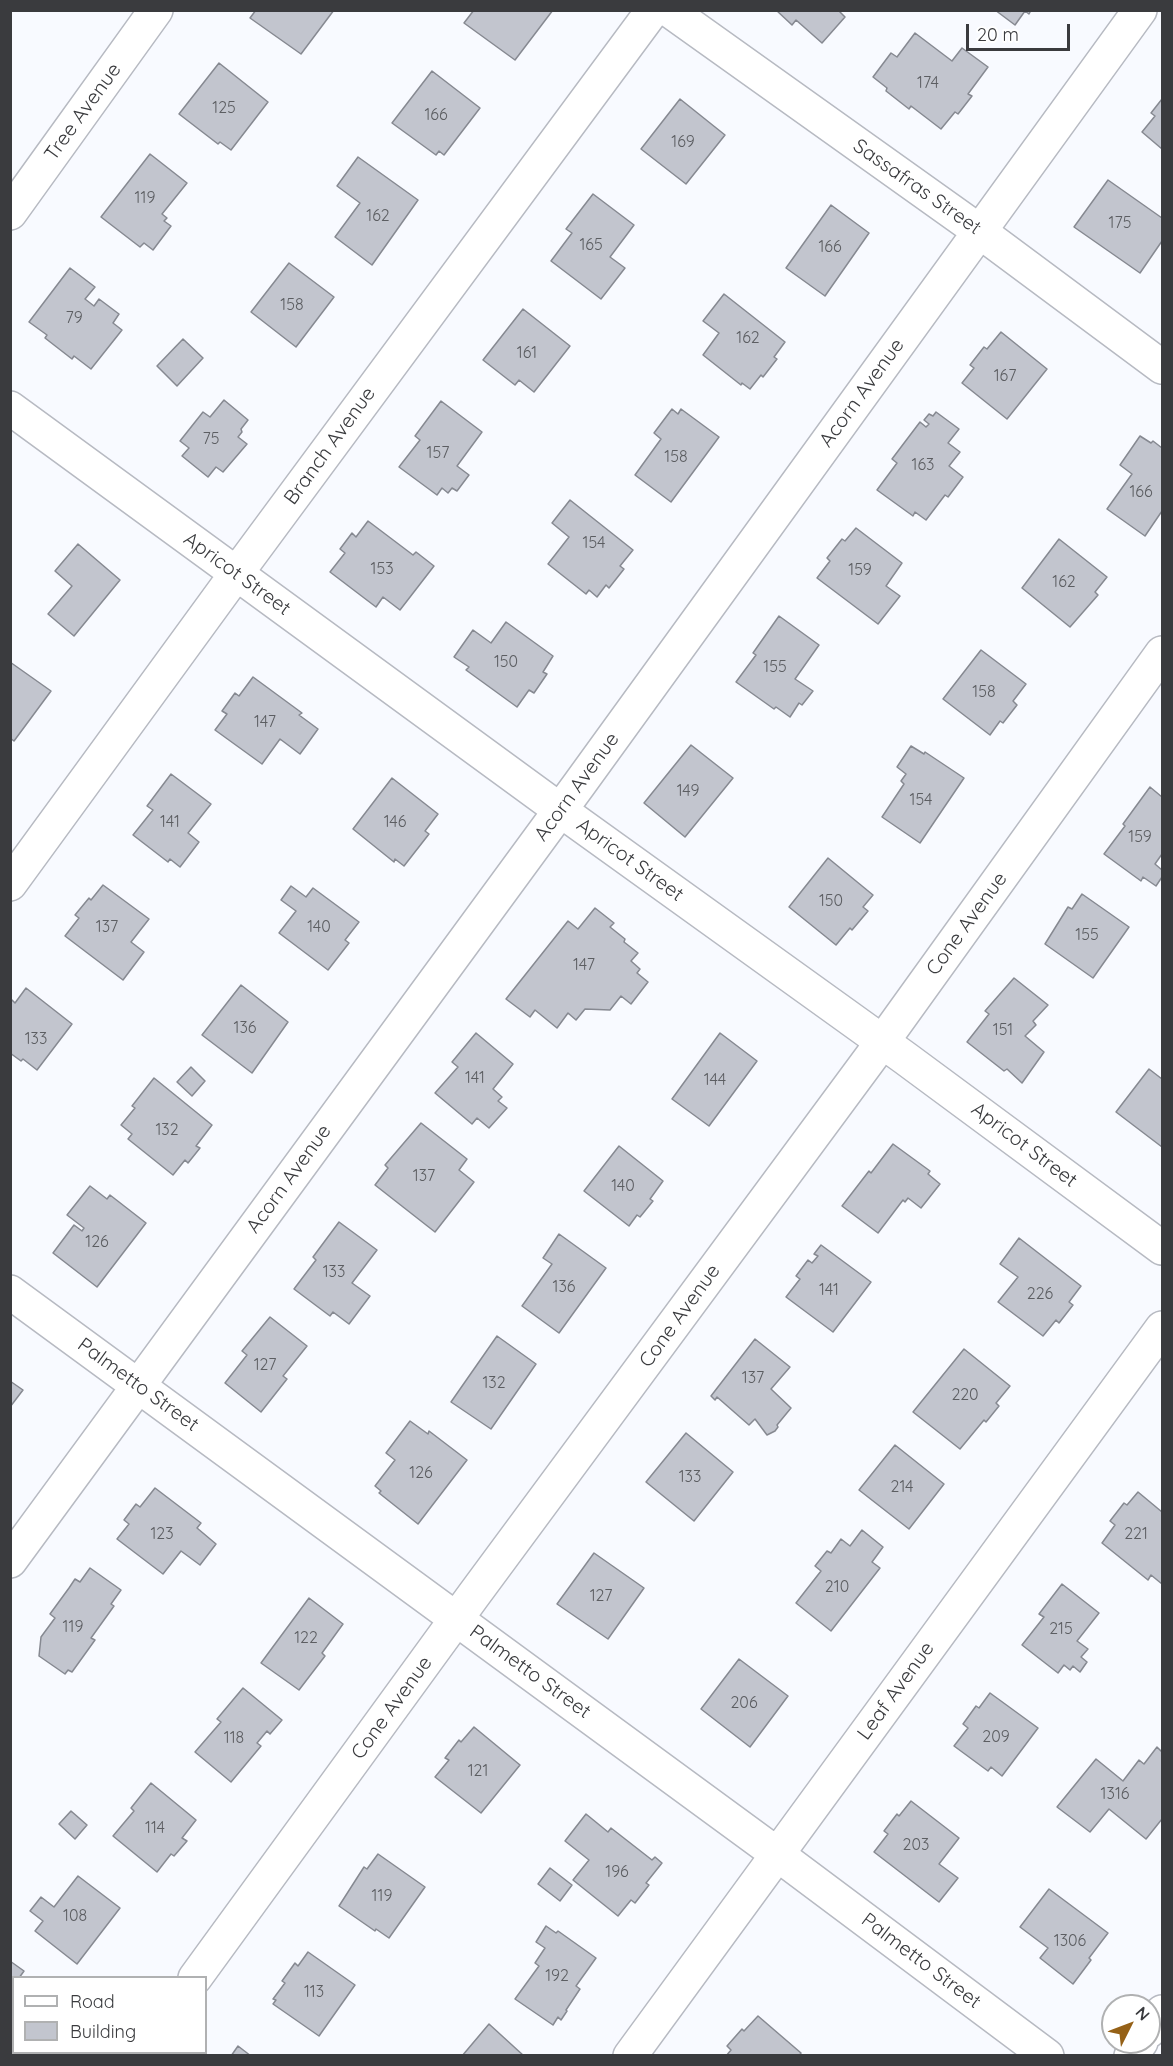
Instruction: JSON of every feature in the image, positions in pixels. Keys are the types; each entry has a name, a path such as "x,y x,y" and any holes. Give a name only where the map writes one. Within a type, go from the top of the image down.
{"street":[{"name":"Tree Avenue","path":"10,213 156,10"},
{"name":"Branch Avenue","path":"10,884 652,10"},
{"name":"Sassafras Street","path":"669,10 979,231 1162,367"},
{"name":"Acorn Avenue","path":"10,1561 560,810 1140,10"},
{"name":"Apricot Street","path":"10,408 560,810 883,1041 1162,1248"},
{"name":"Cone Avenue","path":"196,1976 883,1041 1162,653"},
{"name":"Palmetto Street","path":"10,1292 777,1854 1047,2055"},
{"name":"Leaf Avenue","path":"630,2055 1162,1328"}],"building":[{"path":"256,10 334,10 301,54 250,18"},
{"path":"474,10 553,10 515,60 464,23"},
{"path":"776,10 838,10 845,17 822,43 796,20 792,25"},
{"path":"995,10 1031,10 1029,14 1025,11 1015,25"},
{"path":"915,33 952,61 962,48 988,67 968,94 972,96 958,114 955,112 941,129 911,106 909,109 886,91 887,88 873,77 891,53 897,57"},
{"path":"219,63 268,102 231,150 220,142 218,144 179,114"},
{"path":"432,71 480,108 444,155 439,151 436,155 392,123"},
{"path":"680,99 725,135 686,184 641,149"},
{"path":"1162,99 1162,149 1142,132 1155,116 1151,113"},
{"path":"150,154 187,183 162,214 167,218 164,221 171,226 153,250 144,243 140,247 101,217"},
{"path":"358,157 418,200 372,265 335,237 360,203 337,186"},
{"path":"1108,180 1162,218 1162,241 1140,273 1074,227"},
{"path":"593,194 634,225 610,257 625,268 601,299 551,261 572,233 566,229"},
{"path":"831,205 869,233 825,296 786,268"},
{"path":"289,263 334,297 296,347 251,312"},
{"path":"70,268 95,287 85,299 94,306 99,299 119,314 113,323 122,330 91,369 74,356 72,359 45,338 47,335 29,322"},
{"path":"724,294 785,342 774,357 777,359 750,389 742,383 741,385 703,355 719,333 703,321"},
{"path":"523,309 570,346 534,392 519,380 515,385 483,360"},
{"path":"1001,332 1047,369 1007,419 962,383 974,368 970,365 984,347 987,349"},
{"path":"183,339 203,358 177,386 157,366"},
{"path":"224,400 248,420 238,437 247,444 223,472 216,467 208,477 182,456 189,448 180,441 203,412 210,417"},
{"path":"441,401 482,432 457,466 469,475 457,491 452,488 448,493 442,488 437,495 399,467 420,440 415,436"},
{"path":"672,409 678,414 681,409 719,437 671,502 635,475 661,439 654,433"},
{"path":"936,412 959,429 948,443 960,452 949,466 963,477 948,497 945,495 926,520 915,512 913,516 877,490 897,463 892,459 920,422 926,427 929,424 924,420 929,414 933,416"},
{"path":"1140,436 1151,443 1153,441 1162,448 1162,511 1145,536 1107,509 1132,474 1120,465"},
{"path":"570,500 633,550 620,566 624,569 609,588 606,585 597,597 589,590 586,594 548,564 569,537 552,523"},
{"path":"368,521 413,555 416,552 434,566 400,610 383,597 376,607 330,572 345,553 340,549 352,533 356,537"},
{"path":"856,528 902,563 886,586 900,596 878,624 817,578 830,561 827,558 842,539 845,541"},
{"path":"1059,539 1107,577 1095,592 1098,595 1070,627 1022,588"},
{"path":"78,544 120,580 74,636 48,614 72,586 55,571"},
{"path":"779,616 819,645 795,679 813,691 802,705 799,703 790,717 776,707 774,709 736,682 756,655 753,653"},
{"path":"506,622 553,656 543,672 547,674 534,693 529,690 517,707 466,670 469,667 454,657 473,630 491,643"},
{"path":"981,650 1026,684 1013,701 1017,705 1003,723 1000,721 990,735 943,699"},
{"path":"10,662 51,691 14,741 10,738"},
{"path":"253,677 302,713 299,715 318,729 300,754 280,739 262,764 215,730 227,714 222,711 235,693 239,696"},
{"path":"691,745 733,778 685,837 644,803"},
{"path":"911,746 924,754 925,752 964,778 920,843 882,817 904,784 901,781 906,774 897,767"},
{"path":"171,774 211,804 188,833 199,842 180,867 170,859 168,862 133,835 153,810 147,806"},
{"path":"392,778 438,814 425,831 429,834 404,866 395,859 394,862 353,829"},
{"path":"1150,787 1162,797 1162,854 1155,864 1162,870 1162,877 1156,886 1143,877 1141,881 1104,854"},
{"path":"828,858 873,895 863,907 868,911 836,945 789,907"},
{"path":"103,885 149,919 131,942 144,952 123,980 65,936 79,918 75,915"},
{"path":"291,886 306,897 313,888 359,922 345,940 349,943 328,970 279,933 296,911 281,900"},
{"path":"1082,894 1129,927 1093,978 1045,944 1068,907 1072,909"},
{"path":"595,908 614,923 610,927 638,953 631,961 640,969 637,973 648,982 631,1004 621,996 610,1010 585,1009 576,1020 568,1013 557,1028 535,1010 530,1017 506,999 568,921 578,929"},
{"path":"1014,978 1048,1005 1033,1021 1036,1025 1025,1036 1044,1052 1022,1083 1007,1069 1004,1071 967,1042 989,1014 985,1011"},
{"path":"241,985 288,1022 252,1073 202,1035"},
{"path":"26,988 72,1024 37,1070 23,1059 21,1061 10,1053 10,1002 12,1000 15,1003"},
{"path":"476,1033 513,1064 493,1089 502,1097 498,1101 507,1108 489,1128 477,1118 472,1124 435,1093 458,1067 452,1062"},
{"path":"720,1033 757,1061 709,1126 672,1099"},
{"path":"191,1067 205,1081 192,1096 177,1082"},
{"path":"1149,1069 1162,1079 1162,1147 1116,1112"},
{"path":"154,1078 212,1125 196,1146 200,1148 188,1163 185,1160 173,1175 128,1139 132,1134 121,1125 135,1108 132,1106"},
{"path":"421,1123 467,1159 459,1170 474,1182 435,1232 375,1185 388,1168 385,1165"},
{"path":"893,1144 930,1171 928,1174 940,1184 921,1208 908,1198 905,1202 903,1200 878,1233 842,1206"},
{"path":"619,1146 663,1181 650,1199 653,1201 640,1217 637,1215 629,1226 584,1191"},
{"path":"90,1186 107,1199 110,1195 146,1223 97,1287 53,1253 74,1225 82,1231 84,1228 67,1215"},
{"path":"339,1222 377,1250 352,1283 370,1296 349,1324 333,1312 330,1316 294,1289 316,1260 313,1257"},
{"path":"559,1234 606,1268 559,1333 522,1306 552,1264 543,1258"},
{"path":"1019,1238 1081,1286 1069,1302 1073,1305 1059,1323 1056,1320 1043,1336 998,1302 1018,1277 1000,1264"},
{"path":"821,1245 871,1282 833,1332 786,1297 800,1279 796,1276 808,1260 812,1263 818,1256 814,1254"},
{"path":"270,1317 307,1346 283,1376 287,1379 261,1412 225,1383 247,1355 242,1351"},
{"path":"497,1336 536,1364 491,1429 451,1402"},
{"path":"755,1339 790,1367 771,1389 791,1408 775,1431 767,1435 755,1419 749,1425 717,1397 715,1400 711,1396"},
{"path":"964,1349 1010,1386 996,1403 999,1406 960,1449 913,1412"},
{"path":"10,1381 23,1390 10,1407"},
{"path":"410,1421 428,1434 429,1431 467,1460 418,1524 379,1493 381,1491 375,1486 395,1460 386,1453"},
{"path":"686,1433 733,1472 694,1521 646,1482"},
{"path":"895,1445 944,1484 909,1529 859,1490"},
{"path":"155,1488 201,1523 197,1528 216,1544 200,1565 181,1551 163,1574 117,1539 129,1524 124,1520 136,1504 140,1507"},
{"path":"1138,1492 1162,1512 1162,1584 1151,1575 1148,1580 1102,1543 1115,1525 1110,1521 1124,1503 1127,1505"},
{"path":"862,1530 883,1547 872,1562 880,1568 831,1631 796,1603 821,1571 815,1566 827,1551 831,1553 841,1539 850,1546"},
{"path":"594,1553 644,1588 608,1639 557,1604"},
{"path":"90,1568 121,1590 111,1604 114,1606 91,1638 95,1640 72,1672 68,1670 65,1674 39,1656 41,1637 55,1618 50,1614 75,1579 80,1582"},
{"path":"1062,1584 1099,1613 1077,1641 1088,1649 1081,1657 1087,1662 1080,1672 1073,1666 1070,1670 1064,1665 1058,1673 1022,1645 1044,1617 1039,1614"},
{"path":"309,1598 343,1624 322,1653 325,1656 299,1690 261,1663"},
{"path":"739,1659 788,1696 750,1747 701,1709"},
{"path":"243,1688 282,1720 270,1734 267,1731 257,1743 261,1746 231,1782 195,1752 221,1722 217,1719"},
{"path":"990,1693 1038,1728 1002,1776 991,1767 988,1771 954,1746 968,1728 963,1724 976,1706 979,1708"},
{"path":"474,1727 520,1765 481,1813 435,1777 449,1760 445,1758 459,1740 461,1742"},
{"path":"1157,1747 1162,1752 1162,1819 1146,1839 1109,1809 1090,1832 1057,1807 1096,1759 1123,1781 1139,1760 1144,1764"},
{"path":"151,1783 196,1820 182,1838 187,1841 174,1856 171,1854 157,1872 113,1836 134,1811 131,1808"},
{"path":"911,1801 959,1838 939,1864 958,1878 939,1902 874,1852 888,1834 884,1831"},
{"path":"71,1811 87,1825 75,1839 59,1824"},
{"path":"586,1814 608,1832 611,1828 652,1860 655,1857 662,1863 646,1883 649,1885 635,1903 631,1900 618,1916 573,1880 589,1860 565,1841"},
{"path":"378,1854 425,1887 389,1938 339,1906 364,1867 367,1869"},
{"path":"550,1868 572,1885 560,1901 538,1884"},
{"path":"78,1876 120,1908 77,1964 35,1931 43,1921 30,1911 41,1897 54,1907"},
{"path":"1049,1889 1108,1933 1073,1984 1040,1958 1048,1948 1020,1927"},
{"path":"546,1926 556,1933 558,1931 596,1958 576,1986 580,1989 567,2011 561,2020 558,2017 553,2025 515,1999 539,1966 535,1963 545,1948 536,1942"},
{"path":"308,1952 355,1985 319,2036 273,2004 276,2000 273,1999 285,1983 282,1981 295,1963 298,1966"},
{"path":"10,1961 24,1971 20,1976 12,1976 10,1989"},
{"path":"10,2003 12,2004 12,2054 18,2054 10,2056"},
{"path":"758,2016 801,2053 799,2056 726,2056 731,2050 727,2046"},
{"path":"489,2024 524,2056 462,2056"},
{"path":"238,2046 251,2056 231,2056"}]}
